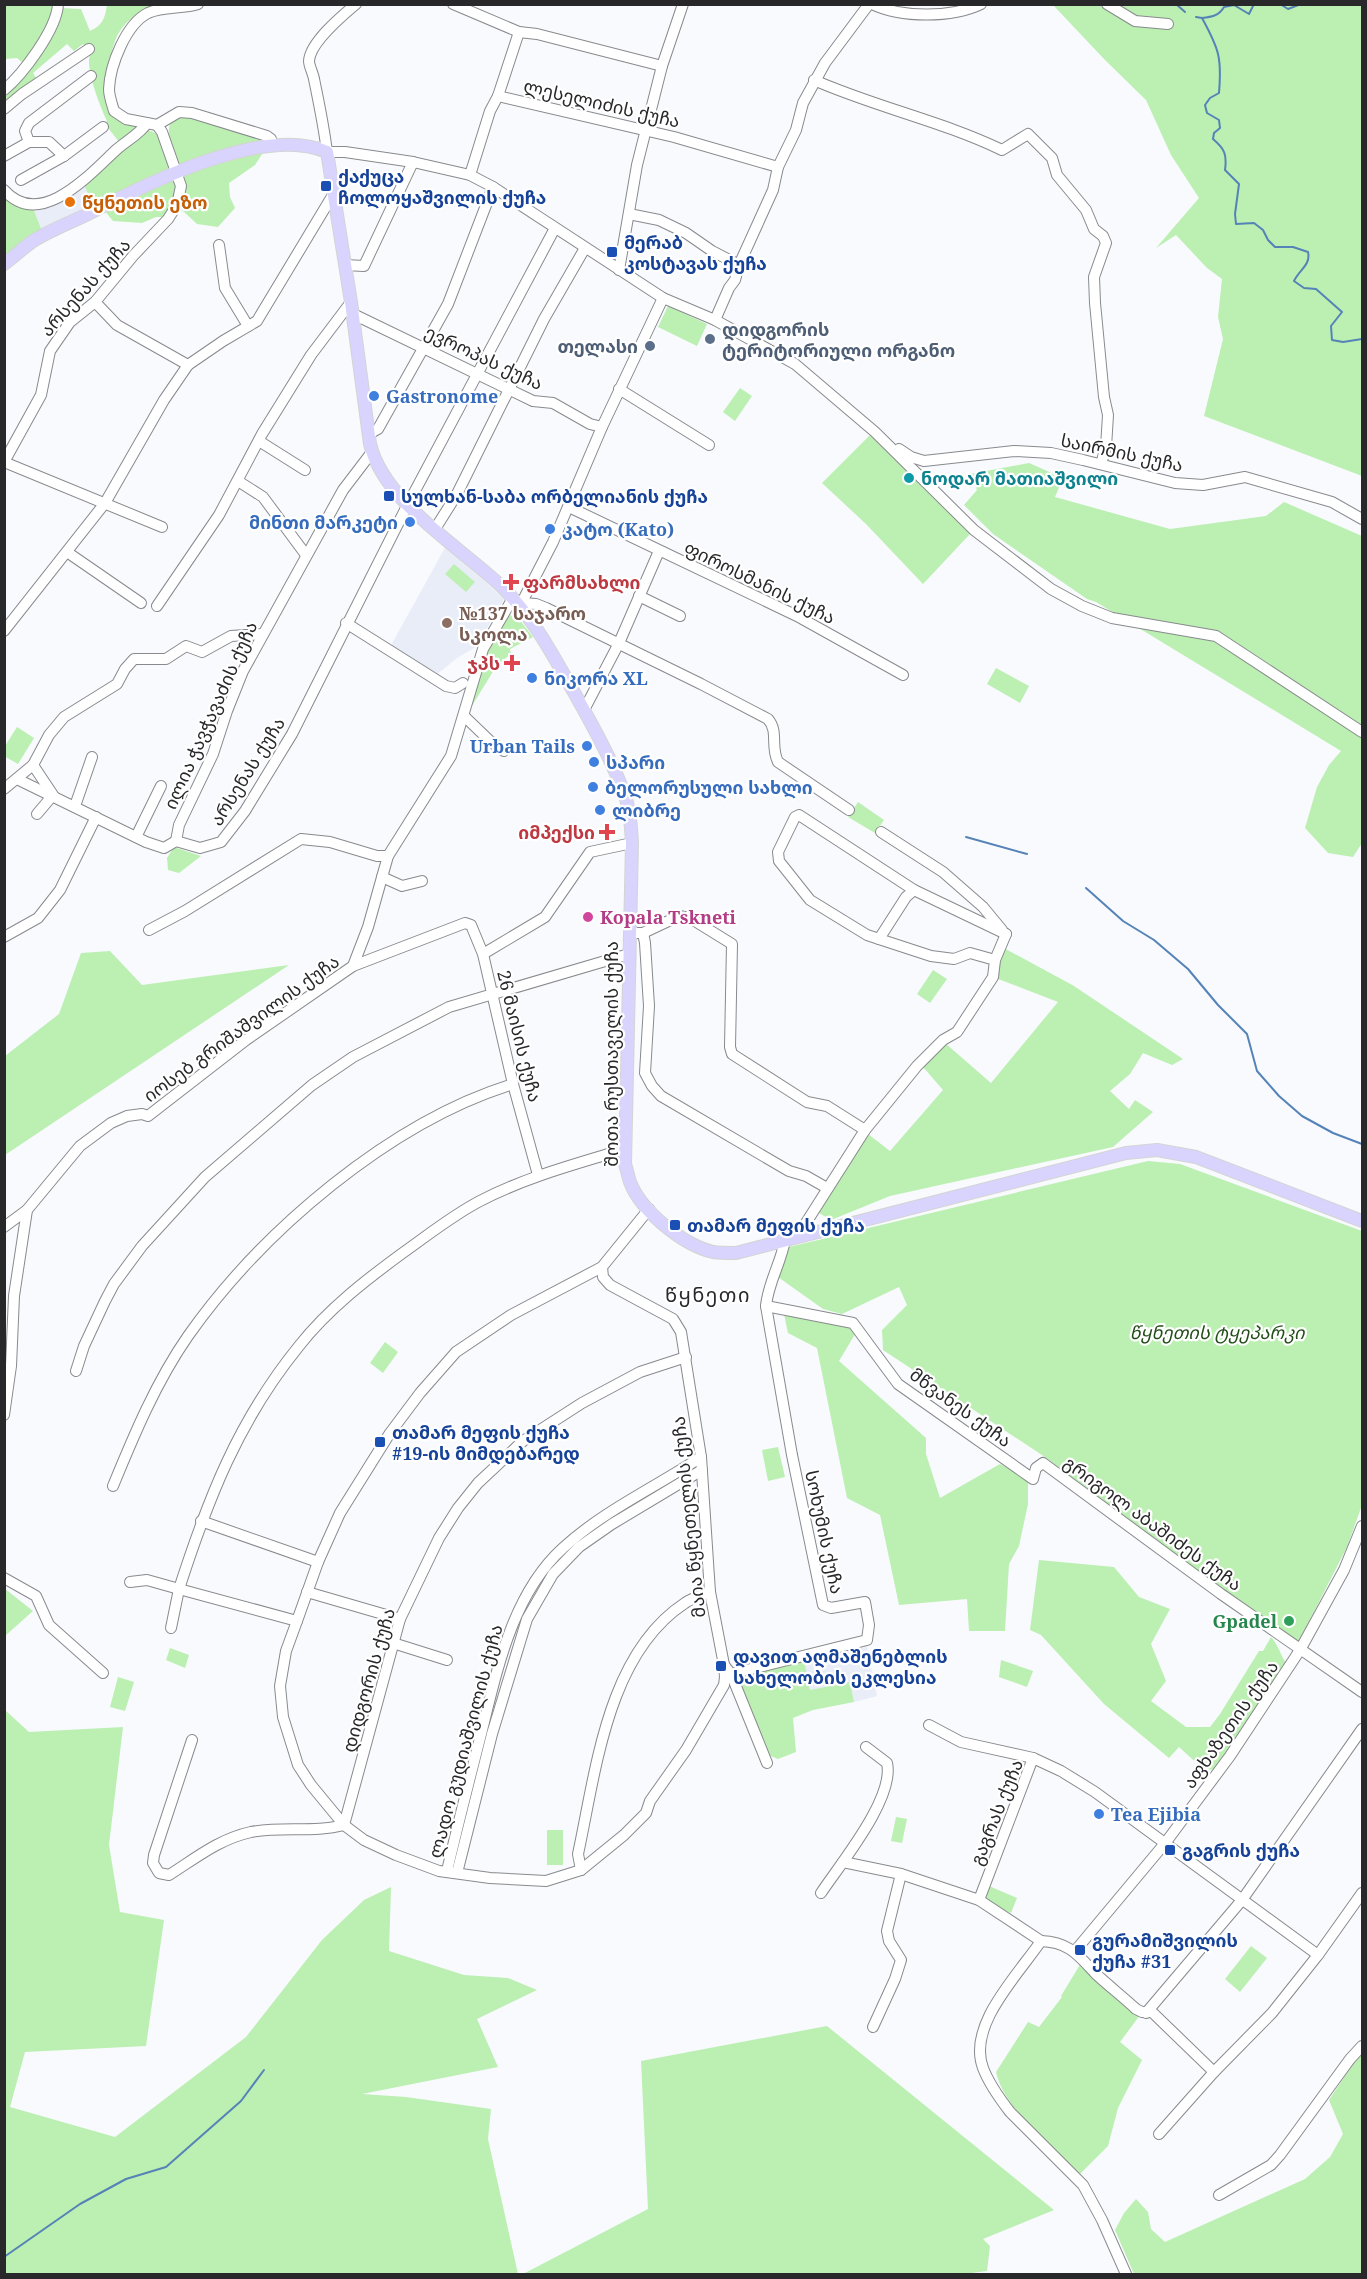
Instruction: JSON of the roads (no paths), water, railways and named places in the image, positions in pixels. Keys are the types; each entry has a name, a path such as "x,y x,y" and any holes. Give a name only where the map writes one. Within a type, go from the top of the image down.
{"main road":[{"path":"4,264 33,241 177,172 225,156 272,146 304,145 327,152"},
{"name":"შოთა რუსთაველის ქუჩა","path":"327,152 372,452 383,475 408,504 518,602 547,644 584,710 624,794 629,811 632,843 625,1164 630,1183 663,1225 694,1245 710,1251 736,1253 1138,1150 1166,1151 1196,1157 1362,1221"}],"street":[{"path":"4,90 28,64 50,32 58,15 58,4"},
{"path":"177,172 162,132 152,124 119,115 114,111 109,91 112,72 124,38 134,24 147,13 198,4"},
{"path":"356,4 341,16 321,39 313,49 309,61 320,105 327,152 345,152 413,162 470,175 493,187 663,298 715,320 795,364 875,432 974,530 1051,590 1112,618 1216,636 1362,732"},
{"path":"453,4 519,32 537,34 662,66"},
{"path":"619,270 637,165 662,66 683,4"},
{"path":"715,320 735,280 739,265 773,190 778,167 796,130 803,103 814,80 870,4 886,9 946,15 981,4"},
{"path":"1107,4 1135,21 1168,24"},
{"path":"498,96 519,32"},
{"path":"4,109 22,94 89,49"},
{"path":"29,142 25,131 29,123 92,76"},
{"path":"814,80 851,96 952,130 1002,150 1028,134 1052,158 1056,175 1086,210 1094,229 1103,236 1106,243 1094,277 1104,398 1108,415 1106,447 1101,464"},
{"name":"ლესელიძის ქუჩა","path":"470,175 490,111 498,96 674,137 778,167"},
{"path":"4,190 21,203 34,205 71,192 152,124 179,112 192,113 267,136 271,139 272,146"},
{"path":"21,180 64,156 103,127"},
{"path":"4,156 29,142 49,142 64,156"},
{"path":"345,265 364,266 413,162"},
{"name":"არსენას ქუჩა","path":"4,462 41,395 50,351 70,322 95,302 173,213 181,186 177,172"},
{"path":"369,434 378,429 448,304 493,187"},
{"path":"4,631 105,503 164,400 188,365 257,321 334,193"},
{"path":"629,214 659,220 686,233 712,251 739,265"},
{"path":"408,504 476,372 555,228"},
{"path":"219,245 225,288 248,326"},
{"path":"435,529 457,494 544,319 585,248"},
{"name":"იოსებ გრიშაშვილის ქუჩა","path":"4,1227 27,1210 80,1146 111,1123 127,1116 142,1114 148,1116 246,1040 353,966 368,926 388,856 451,756 483,650 518,602 568,507 619,389 663,298"},
{"path":"95,302 117,325 188,365"},
{"path":"157,606 219,515 260,437 311,355 352,308"},
{"name":"ევროპას ქუჩა","path":"352,308 423,348 510,390 533,401 553,403 602,428"},
{"path":"619,389 709,445"},
{"name":"საირმის ქუჩა","path":"875,432 911,458 918,460 1014,451 1051,453 1175,483 1203,485 1245,477 1332,502 1362,519"},
{"path":"260,437 305,470"},
{"name":"ილია ჭავჭავაძის ქუჩა","path":"176,841 179,825 213,754 243,671 343,490 372,452"},
{"path":"4,462 162,527"},
{"path":"238,481 263,497 306,555"},
{"name":"არსენას ქუჩა","path":"17,779 135,837 164,848 176,841 200,848 221,842 233,829 292,734 408,504"},
{"name":"ფიროსმანის ქუჩა","path":"568,507 797,616 903,675"},
{"path":"584,710 619,643 659,551"},
{"path":"67,552 141,603"},
{"path":"639,596 680,616"},
{"path":"518,602 536,604 619,643 768,719 773,725 773,752 778,762 849,810"},
{"path":"346,623 438,682 455,688 463,683"},
{"path":"4,789 33,765 49,735 64,717 117,684 125,669 134,659 166,659 186,646 202,652 231,636 262,634"},
{"path":"464,716 504,751"},
{"path":"75,806 92,757"},
{"path":"33,765 53,795 37,814"},
{"path":"135,837 160,786"},
{"path":"995,960 970,953 954,958 931,956 867,935 810,900 778,861 777,852 795,817 799,814 914,890 1006,934"},
{"path":"4,937 38,918 60,890 96,817"},
{"path":"881,832 943,872 983,908 1006,934"},
{"path":"149,930 185,911 301,839 330,842 377,856 388,856"},
{"name":"26 მაისის ქუჩა","path":"538,1175 513,1084 483,954 544,917 590,852 632,843"},
{"path":"382,877 402,886 422,881"},
{"path":"879,939 906,897 914,890"},
{"path":"630,933 643,933 679,916 690,918 732,944 730,1047 732,1054 807,1102 827,1106 865,1130"},
{"path":"353,966 465,923 471,925 483,954"},
{"path":"643,933 649,1006 645,1073 652,1086 661,1096 789,1171 806,1176 827,1188"},
{"name":"სოხუმის ქუჩა","path":"728,1670 867,1640 869,1625 865,1602 831,1608 823,1605 792,1455 766,1306 767,1293 791,1238 865,1130 917,1066 943,1040 957,1032 993,977 995,960 1006,934"},
{"path":"76,1371 84,1346 114,1284 142,1246 205,1177 294,1098 353,1058 449,1007 629,954"},
{"path":"113,1486 142,1417 187,1337 228,1284 268,1242 331,1187 399,1137 480,1094 513,1084"},
{"path":"171,1628 179,1589 214,1487 266,1390 299,1345 317,1326 372,1276 478,1202 538,1175 625,1149"},
{"path":"602,1267 649,1209"},
{"path":"4,1415 11,1366 14,1296 27,1210"},
{"name":"მაია წყნეთელის ქუჩა","path":"602,1267 603,1277 610,1285 673,1319 681,1332 701,1457 710,1592 728,1670 724,1685 686,1750 651,1801 646,1813 624,1835 581,1870 546,1881 490,1878 439,1871 364,1840 344,1826 311,1785 298,1765 283,1717 280,1686 286,1651 318,1562 340,1513 390,1433 420,1393 456,1352 511,1315 602,1267"},
{"name":"მწვანეს ქუჩა","path":"766,1306 853,1323 898,1384 1033,1479 1036,1468 1043,1463"},
{"name":"დიდგორის ქუჩა","path":"344,1826 400,1619 439,1538 458,1508 478,1483 523,1441 582,1403 640,1372 686,1358"},
{"name":"ლადო გუდიაშვილის ქუჩა","path":"659,1490 701,1457"},
{"name":"გრიგოლ აბაშიძეს ქუჩა","path":"1043,1463 1300,1650 1362,1692"},
{"name":"ლადო გუდიაშვილის ქუჩა","path":"452,1872 476,1778 497,1674 518,1630 518,1612 539,1576 563,1548 609,1514 637,1503 702,1470"},
{"path":"201,1521 318,1562"},
{"name":"აფხაზეთის ქუჩა","path":"1075,1951 1166,1842 1230,1756 1300,1650 1344,1570 1362,1526"},
{"path":"4,1578 36,1596 49,1624 103,1673"},
{"path":"130,1582 147,1580 297,1621"},
{"path":"307,1592 400,1619"},
{"path":"581,1870 578,1854 606,1727 623,1680 640,1647 659,1624 686,1602 710,1592"},
{"path":"393,1643 447,1660"},
{"path":"728,1670 767,1763"},
{"path":"929,1725 961,1742 1033,1758"},
{"path":"1146,2013 1242,1900 1362,1730"},
{"path":"192,1740 154,1855 153,1863 159,1873 169,1875 215,1845 251,1832 326,1829 344,1826"},
{"path":"821,1893 872,1818 888,1781 887,1763 866,1747"},
{"name":"გაგრას ქუჩა","path":"979,1900 1033,1758 1061,1771 1095,1792 1318,1955"},
{"path":"843,1862 901,1874 979,1900 1041,1941 1059,1943 1075,1951 1139,2011 1152,2012 1214,2072"},
{"path":"873,2027 901,1960 889,1941 887,1931 901,1874"},
{"path":"1159,2134 1214,2072 1272,2013 1318,1955 1362,1893"},
{"path":"1041,1941 995,2004 987,2020 980,2048 983,2069 1010,2112 1083,2185 1102,2220 1126,2274"},
{"path":"1219,2195 1271,2165 1280,2156 1350,2059 1362,2046"}],"waterway":[{"path":"1176,4 1185,12"},
{"path":"1202,18 1214,16 1224,7 1234,5 1249,14 1254,4"},
{"path":"1280,4 1288,9 1301,4"},
{"path":"1196,17 1202,18 1218,54 1219,93 1210,98 1205,105 1207,113 1219,120 1220,128 1214,133 1213,139 1224,153 1225,170 1239,184 1236,224 1254,223 1263,230 1275,247 1293,247 1308,252 1308,260 1294,281 1304,288 1316,289 1342,312 1331,326 1332,340 1343,342 1362,339"},
{"path":"966,837 1027,854"},
{"path":"1086,888 1123,921 1154,940 1188,969 1218,1005 1247,1034 1257,1071 1279,1096 1302,1116 1333,1133 1362,1144"},
{"path":"4,2257 80,2204 126,2179 166,2167 241,2101 264,2070"}],"place":[{"name":"ქაქუცა ჩოლოყაშვილის ქუჩა","path":"326,186"},
{"name":"წყნეთის ეზო","path":"70,202"},
{"name":"მერაბ კოსტავას ქუჩა","path":"612,252"},
{"name":"დიდგორის ტერიტორიული ორგანო","path":"710,339"},
{"name":"თელასი","path":"650,346"},
{"name":"Gastronome","path":"374,396"},
{"name":"ნოდარ მათიაშვილი","path":"909,478"},
{"name":"სულხან-საბა ორბელიანის ქუჩა","path":"389,496"},
{"name":"მინთი მარკეტი","path":"410,522"},
{"name":"კატო (Kato)","path":"550,529"},
{"name":"ფარმსახლი","path":"511,582"},
{"name":"№137 საჯარო სკოლა","path":"447,623"},
{"name":"ჯპს","path":"512,663"},
{"name":"ნიკორა XL","path":"532,678"},
{"name":"Urban Tails","path":"587,746"},
{"name":"სპარი","path":"594,762"},
{"name":"ბელორუსული სახლი","path":"593,787"},
{"name":"ლიბრე","path":"600,810"},
{"name":"იმპექსი","path":"607,832"},
{"name":"Kopala Tskneti","path":"588,917"},
{"name":"თამარ მეფის ქუჩა","path":"675,1225"},
{"name":"თამარ მეფის ქუჩა #19-ის მიმდებარედ","path":"380,1442"},
{"name":"Gpadel","path":"1289,1621"},
{"name":"დავით აღმაშენებლის სახელობის ეკლესია","path":"721,1666"},
{"name":"Tea Ejibia","path":"1099,1814"},
{"name":"გაგრის ქუჩა","path":"1170,1850"},
{"name":"გურამიშვილის ქუჩა #31","path":"1080,1950"}],"district":[{"name":"წყნეთი","path":"708,1294"}],"park label":[{"name":"წყნეთის ტყეპარკი","path":"1217,1332"}]}
